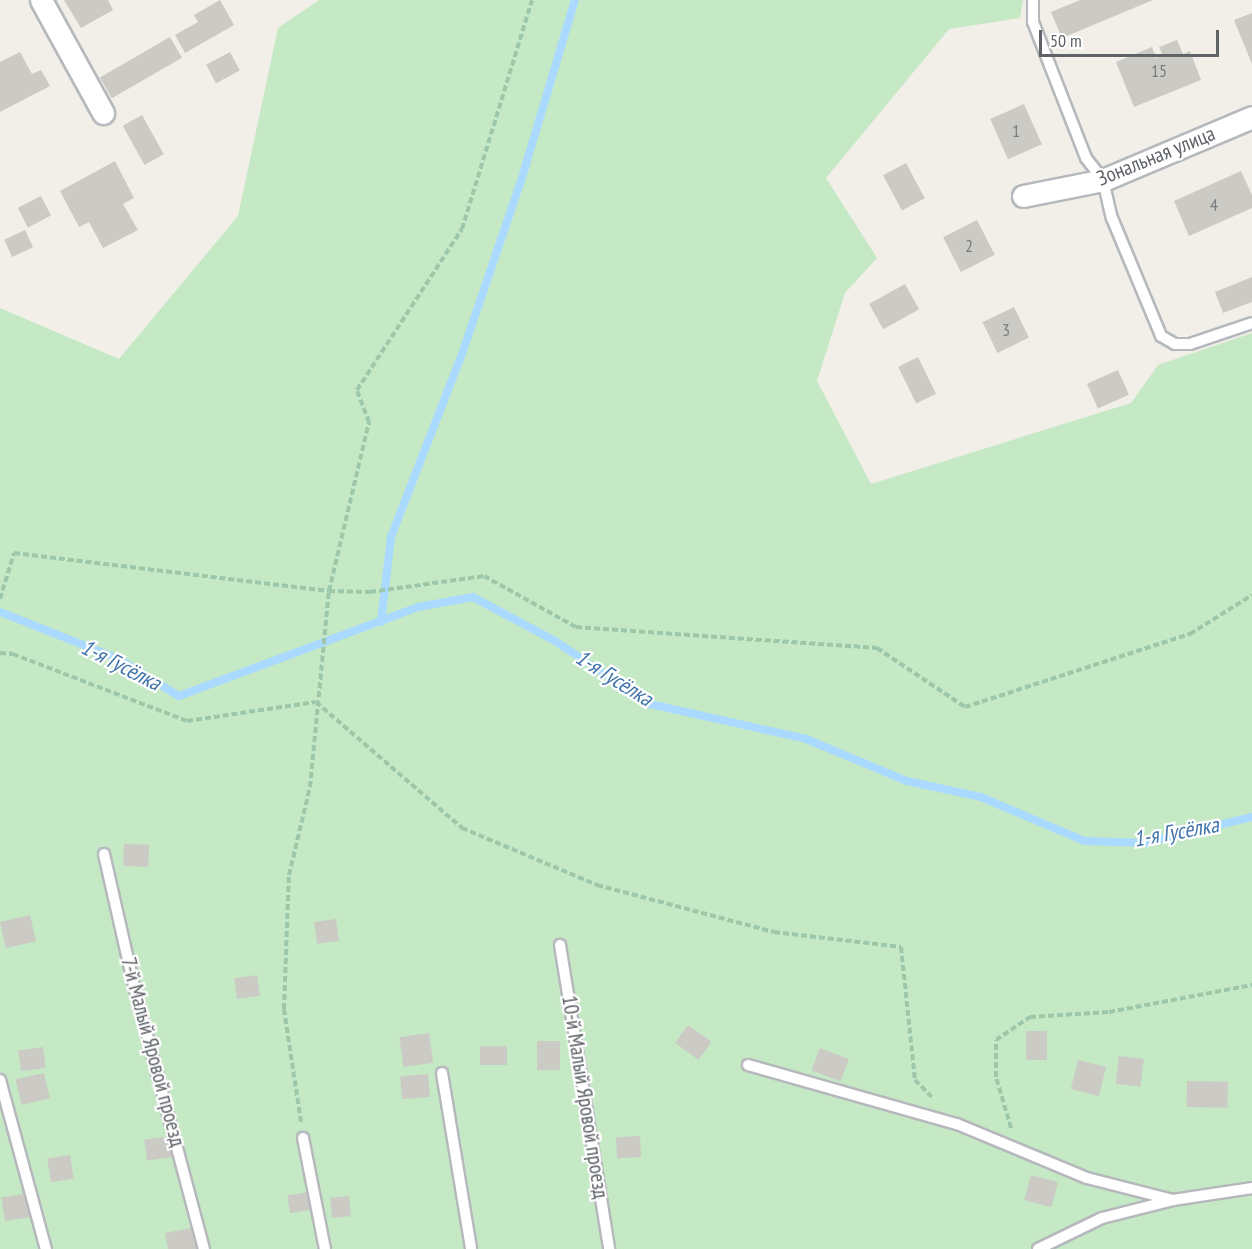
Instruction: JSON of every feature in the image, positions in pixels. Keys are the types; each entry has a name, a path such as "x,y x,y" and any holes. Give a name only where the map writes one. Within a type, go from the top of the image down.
{"street":[{"path":"41,0 103,113"},
{"name":"Зональная улица","path":"1023,196 1103,180 1252,117"}],"lane":[{"path":"1033,0 1037,32 1086,158 1103,180 1113,218 1161,336 1175,344 1190,344 1252,323"},
{"name":"7-й Малый Яровой проезд","path":"104,854 135,990 204,1249"},
{"name":"10-й Малый Яровой проезд","path":"560,945 609,1249"},
{"path":"748,1065 957,1124 1088,1178 1173,1200"},
{"path":"442,1073 471,1249"},
{"path":"0,1080 46,1249"},
{"path":"303,1138 325,1249"},
{"path":"1038,1249 1102,1218 1173,1200 1252,1188"}],"path":[{"path":"303,1138 284,1010 289,875 310,787 316,702 329,591 369,422 357,390 462,229 532,0"},
{"path":"0,599 14,553 329,591 370,591 484,576 576,627 877,648 965,707 1190,634 1252,595"},
{"path":"0,653 13,654 187,721 316,702 462,828 597,885 774,932 901,947 915,1080 957,1124"},
{"path":"1016,1149 996,1077 996,1040 1030,1017 1109,1012 1252,986"}],"green space":[{"path":"319,0 1023,0 1020,18 949,29 826,178 877,258 845,293 817,381 871,484 1131,403 1158,365 1252,333 1252,1249 0,1249 0,308 119,359 238,216 278,28"}],"building":[{"path":"64,0 108,0 113,10 81,28"},
{"path":"220,0 234,25 185,53 175,35 198,22 194,15"},
{"path":"1080,0 1153,0 1062,38 1051,12"},
{"path":"1252,13 1252,64 1234,20"},
{"path":"170,37 182,58 112,98 100,78"},
{"path":"1177,40 1183,54 1190,51 1201,80 1134,107 1116,62 1152,47 1156,58 1163,56 1159,47"},
{"path":"20,52 32,74 41,70 50,86 0,112 0,62"},
{"path":"230,52 240,71 216,83 206,65"},
{"path":"1024,104 1042,144 1008,159 990,119"},
{"path":"142,115 164,154 145,165 123,126"},
{"path":"115,161 134,198 123,204 138,230 103,248 89,222 79,227 60,191"},
{"path":"906,163 925,198 902,211 883,175"},
{"path":"1241,171 1252,195 1252,208 1189,236 1174,201"},
{"path":"41,196 51,216 28,227 18,208"},
{"path":"977,220 995,255 961,272 943,237"},
{"path":"25,230 33,247 12,257 4,240"},
{"path":"1252,277 1252,302 1223,313 1215,292"},
{"path":"905,284 919,309 883,329 869,304"},
{"path":"1014,307 1029,338 997,353 983,322"},
{"path":"918,357 936,394 916,403 898,367"},
{"path":"1118,370 1129,395 1098,408 1087,384"},
{"path":"124,844 149,845 148,867 123,866"},
{"path":"30,915 36,941 6,948 0,922"},
{"path":"336,919 339,941 317,944 314,922"},
{"path":"257,975 260,996 237,999 234,978"},
{"path":"688,1025 711,1042 699,1060 675,1043"},
{"path":"1026,1031 1047,1031 1047,1060 1026,1060"},
{"path":"429,1033 433,1063 403,1067 399,1037"},
{"path":"537,1041 560,1041 560,1070 537,1070"},
{"path":"480,1046 507,1046 507,1065 480,1065"},
{"path":"43,1047 46,1068 21,1071 18,1050"},
{"path":"820,1048 849,1059 840,1082 811,1070"},
{"path":"1119,1056 1144,1059 1140,1087 1116,1084"},
{"path":"1078,1060 1106,1067 1099,1096 1071,1089"},
{"path":"44,1073 50,1098 22,1105 16,1080"},
{"path":"428,1074 430,1097 402,1099 400,1076"},
{"path":"1187,1081 1228,1082 1228,1108 1187,1107"},
{"path":"171,1136 174,1157 147,1161 144,1140"},
{"path":"640,1136 641,1157 617,1158 616,1137"},
{"path":"70,1155 74,1179 51,1182 47,1159"},
{"path":"1031,1175 1058,1182 1051,1207 1024,1200"},
{"path":"309,1192 312,1210 290,1213 287,1195"},
{"path":"29,1193 33,1217 5,1221 1,1197"},
{"path":"349,1196 351,1216 332,1218 330,1198"},
{"path":"196,1227 200,1249 168,1249 165,1233"}],"waterway":[{"path":"381,622 391,537 462,354 521,181 575,0"},
{"name":"1-я Гусёлка","path":"0,612 119,659 179,696 418,607 473,597 555,641 650,704 806,739 907,781 981,797 1084,841 1146,843 1252,817"}]}
